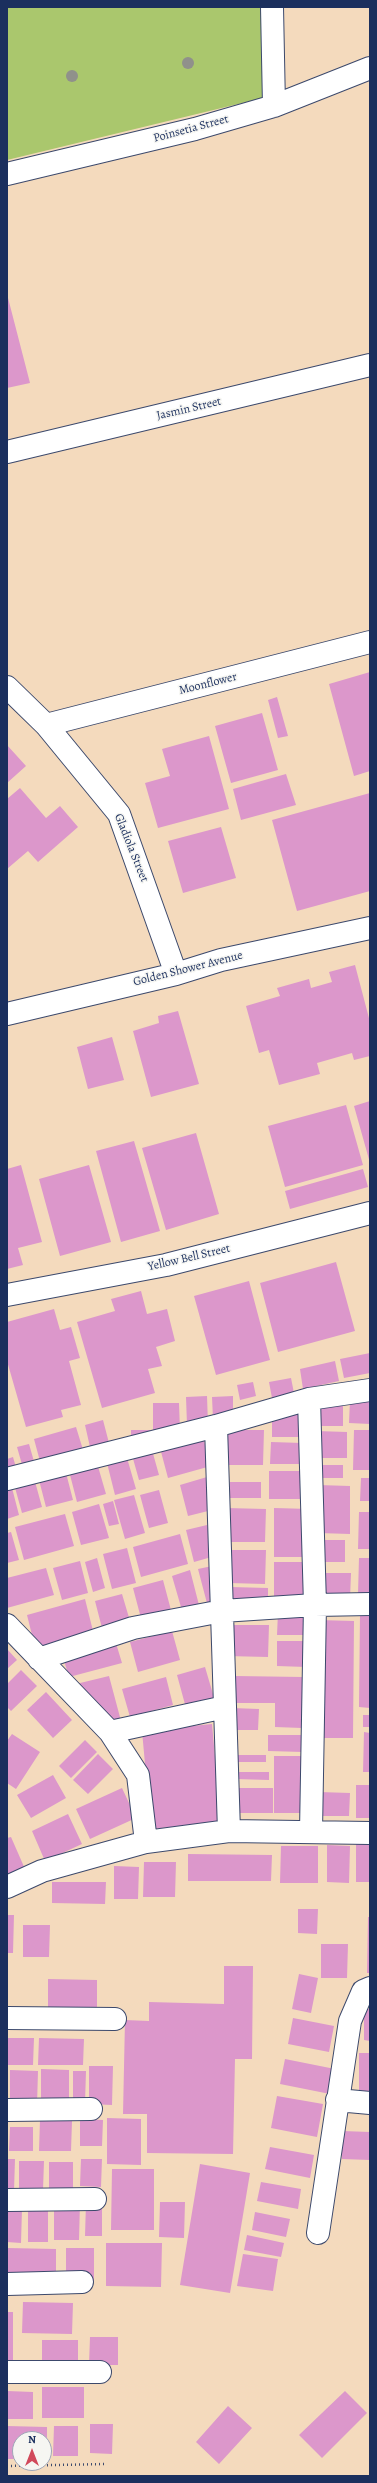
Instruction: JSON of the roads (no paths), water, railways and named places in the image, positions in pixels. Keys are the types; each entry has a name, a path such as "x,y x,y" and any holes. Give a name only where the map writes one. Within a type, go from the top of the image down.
{"street":[{"path":"272,7 274,106"},
{"name":"Poinsetia Street","path":"7,174 195,129 274,106 370,68"},
{"name":"Jasmin Street","path":"7,452 370,365"},
{"name":"Moonflower","path":"46,725 370,642"},
{"name":"Gladiola Street","path":"7,687 46,725 119,814 176,974"},
{"name":"Golden Shower Avenue","path":"7,1014 176,974 221,960 370,928"},
{"name":"Yellow Bell Street","path":"7,1295 166,1265 370,1213"},
{"path":"7,1479 216,1426 309,1399 370,1390"},
{"path":"309,1399 316,1605 311,1832"},
{"path":"216,1426 229,1832"},
{"path":"38,1659 133,1628 222,1611 316,1605 370,1604"},
{"path":"7,1625 38,1659 110,1732 138,1775 146,1842"},
{"path":"110,1732 225,1707"},
{"path":"7,1887 42,1871 146,1842 229,1832 370,1833"},
{"path":"318,2233 350,2021 363,1991 370,1988"},
{"path":"7,2018 115,2019"},
{"path":"337,2100 370,2103"},
{"path":"7,2110 91,2109"},
{"path":"7,2200 96,2199"},
{"path":"7,2284 82,2282"},
{"path":"7,2372 100,2372"}]}
